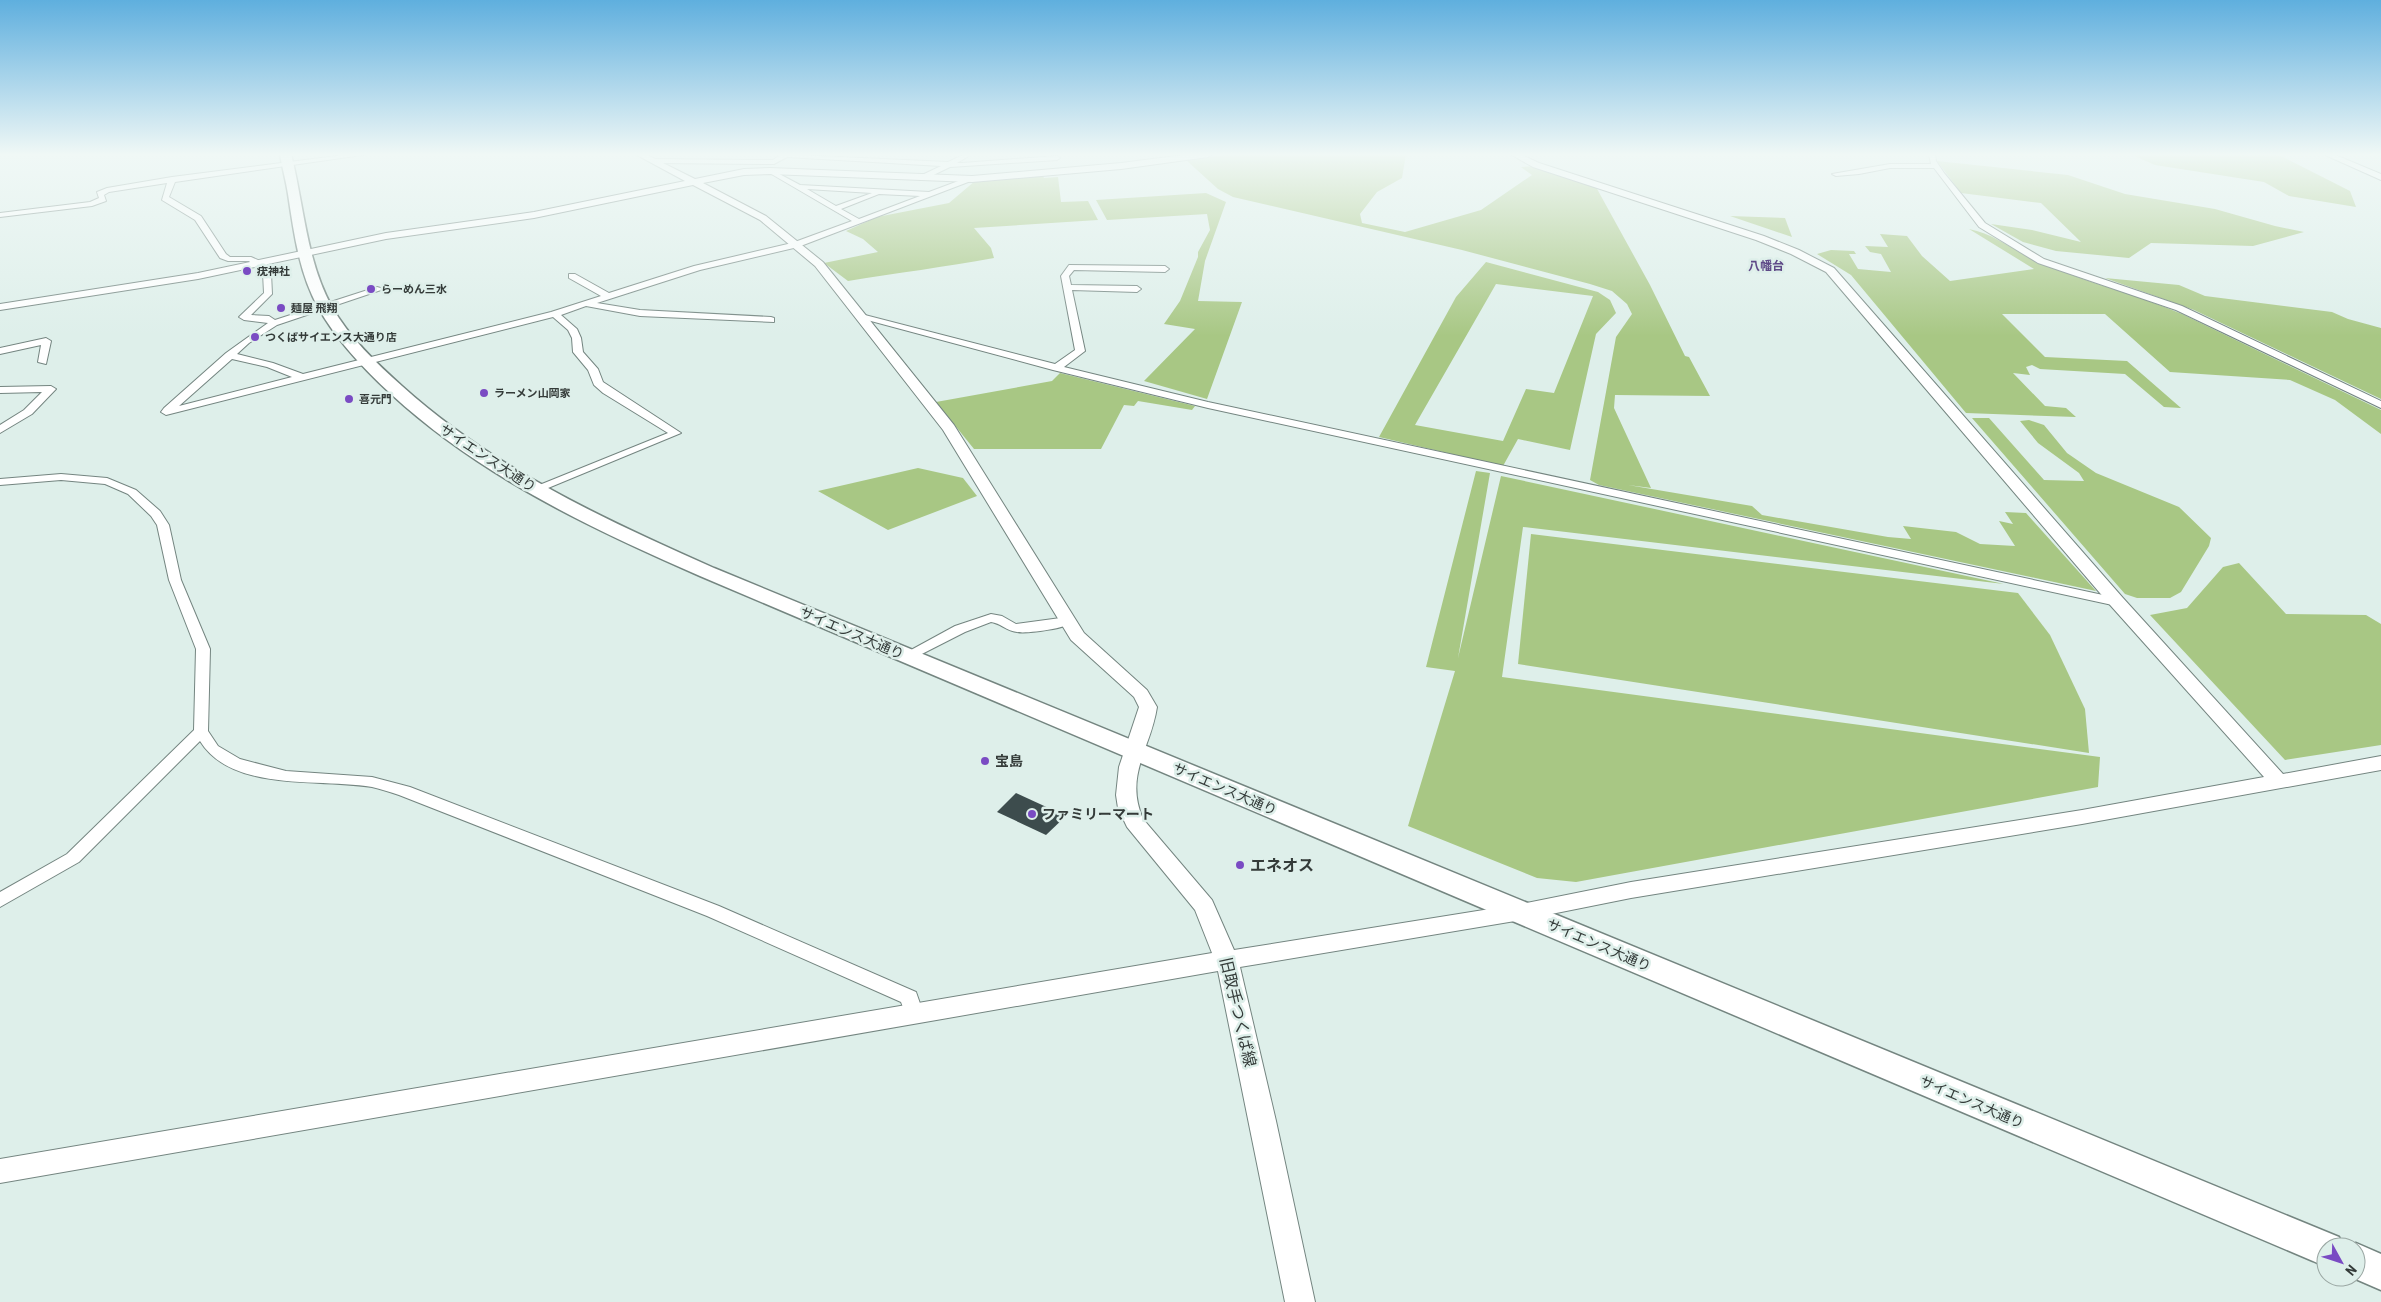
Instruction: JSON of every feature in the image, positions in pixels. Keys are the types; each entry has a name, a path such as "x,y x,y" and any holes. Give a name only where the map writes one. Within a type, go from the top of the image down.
{"main road":[{"name":"サイエンス大通り","path":"298,215 306,253 325,306 340,330 368,362 427,417 458,440 536,490 634,540 907,656 2316,1245"},
{"path":"2366,1265 2381,1272"}],"street":[{"path":"193,215 206,228 223,256 228,259 251,259 260,264 267,274 268,294 244,317 269,319 274,323"},
{"path":"0,307 124,289 260,264 386,236 535,215"},
{"path":"757,215 819,264 949,428 1068,621 1023,628 1011,627 1001,619 990,618 907,656"},
{"path":"847,215 859,222"},
{"path":"380,288 274,323 229,355 166,412 554,314 696,268 795,245 878,215"},
{"path":"1690,215 1760,238 1795,252 1830,270 2117,602 2279,782"},
{"path":"1974,215 1982,225 2041,260 2179,308 2381,405"},
{"path":"1056,368 1080,351 1065,276 1072,266 1165,269"},
{"path":"572,276 609,297"},
{"path":"1068,287 1137,288"},
{"path":"587,304 640,313 771,320"},
{"path":"536,490 676,433 607,391 598,383 593,369 578,352 578,340 571,324 554,314"},
{"path":"862,317 1056,368 1208,405 2117,602"},
{"path":"0,351 46,341 43,362"},
{"path":"229,355 270,365 303,378"},
{"path":"0,390 51,389 28,412 0,430"},
{"path":"0,482 61,478 107,481 132,492 156,514 162,525 175,580 203,650 202,731 213,750 235,763 286,776 372,782 404,791 713,911 804,953 909,997 915,1015"},
{"name":"旧取手つくば線","path":"1068,621 1077,636 1141,694 1148,707 1132,750 1124,794 1127,809 1134,822 1204,906 1227,961 1263,1121 1300,1302"},
{"path":"0,900 73,858 202,731"},
{"path":"0,1171 1413,928 1521,912 1631,890 2082,817 2381,763"}],"green space":[{"path":"889,215 1095,215 1098,220 974,228 991,248 994,258 848,281 824,263 878,252 863,239 846,231 877,217"},
{"path":"1104,215 1194,215 1107,220"},
{"path":"1207,215 1221,215 1205,261 1198,301 1242,302 1207,399 1144,381 1195,329 1164,324 1180,301 1198,257 1198,252 1210,230"},
{"path":"1310,215 1360,215 1362,223 1405,232 1465,215 1611,215 1650,285 1685,356 1689,357 1710,396 1615,395 1614,408 1651,488 1628,485 1752,506 1762,515 1888,537 1911,539 1903,526 1956,532 1980,544 2015,546 1999,521 2013,524 2005,512 2026,513 2096,591 1599,485 1590,480 1616,337 1632,314 1627,304 1612,291 1462,250"},
{"path":"2053,215 2235,215 2304,232 2253,246 2151,243 2129,258 2056,251 2023,242 1991,224 2032,230 2081,242"},
{"path":"1730,216 1785,218 1792,237"},
{"path":"1969,229 1997,239 2032,259 2058,270 2182,314 2381,410 2381,434 2335,400 2290,380 2170,372 2105,314 2002,314 2045,357 2127,361 2181,408 2164,407 2125,374 2040,369 2032,365 2026,367 2030,375 2013,373 2045,406 2066,408 2076,417 1966,413 1851,275 1817,254 1831,250 1854,251 1856,254 1849,254 1858,269 1891,272 1881,254 1870,252 1865,246 1888,247 1880,234 1907,236 1922,256 1950,281 2034,269"},
{"path":"1486,262 1598,292 1610,300 1616,313 1596,334 1570,450 1518,439 1503,466 1379,437 1456,297","holes":["1496,284 1593,296 1554,393 1526,389 1503,441 1415,425"]},
{"path":"2105,278 2179,285 2205,296 2332,312 2348,319 2381,328 2381,399 2194,310"},
{"path":"1060,373 1195,406 1192,410 1138,401 1134,406 1124,405 1101,449 974,449 936,402 1052,381"},
{"path":"1972,418 1989,418 2044,480 2084,481 2079,473 2038,443 2020,421 2029,420 2044,425 2067,453 2096,473 2179,507 2211,538 2209,546 2181,592 2170,598 2137,598 2125,594"},
{"path":"918,468 963,478 977,496 888,530 818,491"},
{"path":"1476,471 1490,473 1458,658 1501,476 2004,584 1523,527 1502,677 2100,757 2098,787 1576,882 1537,878 1408,826 1455,671 1426,667"},
{"path":"1531,534 2018,593 2050,635 2085,709 2089,753 1518,664"},
{"path":"2239,563 2286,614 2366,615 2381,624 2381,745 2285,760 2150,615 2187,608 2223,567"}],"building":[{"name":"ファミリーマート","path":"1016,793 1066,816 1046,835 997,812"}],"place":[{"name":"疣神社","path":"247,271"},
{"name":"らーめん三水","path":"371,289"},
{"name":"麺屋 飛翔","path":"281,308"},
{"name":"つくばサイエンス大通り店","path":"255,337"},
{"name":"ラーメン山岡家","path":"484,393"},
{"name":"喜元門","path":"349,399"},
{"name":"宝島","path":"985,761"},
{"name":"ファミリーマート","path":"1032,814"},
{"name":"エネオス","path":"1240,865"}],"district":[{"name":"八幡台","path":"1766,266"}]}
